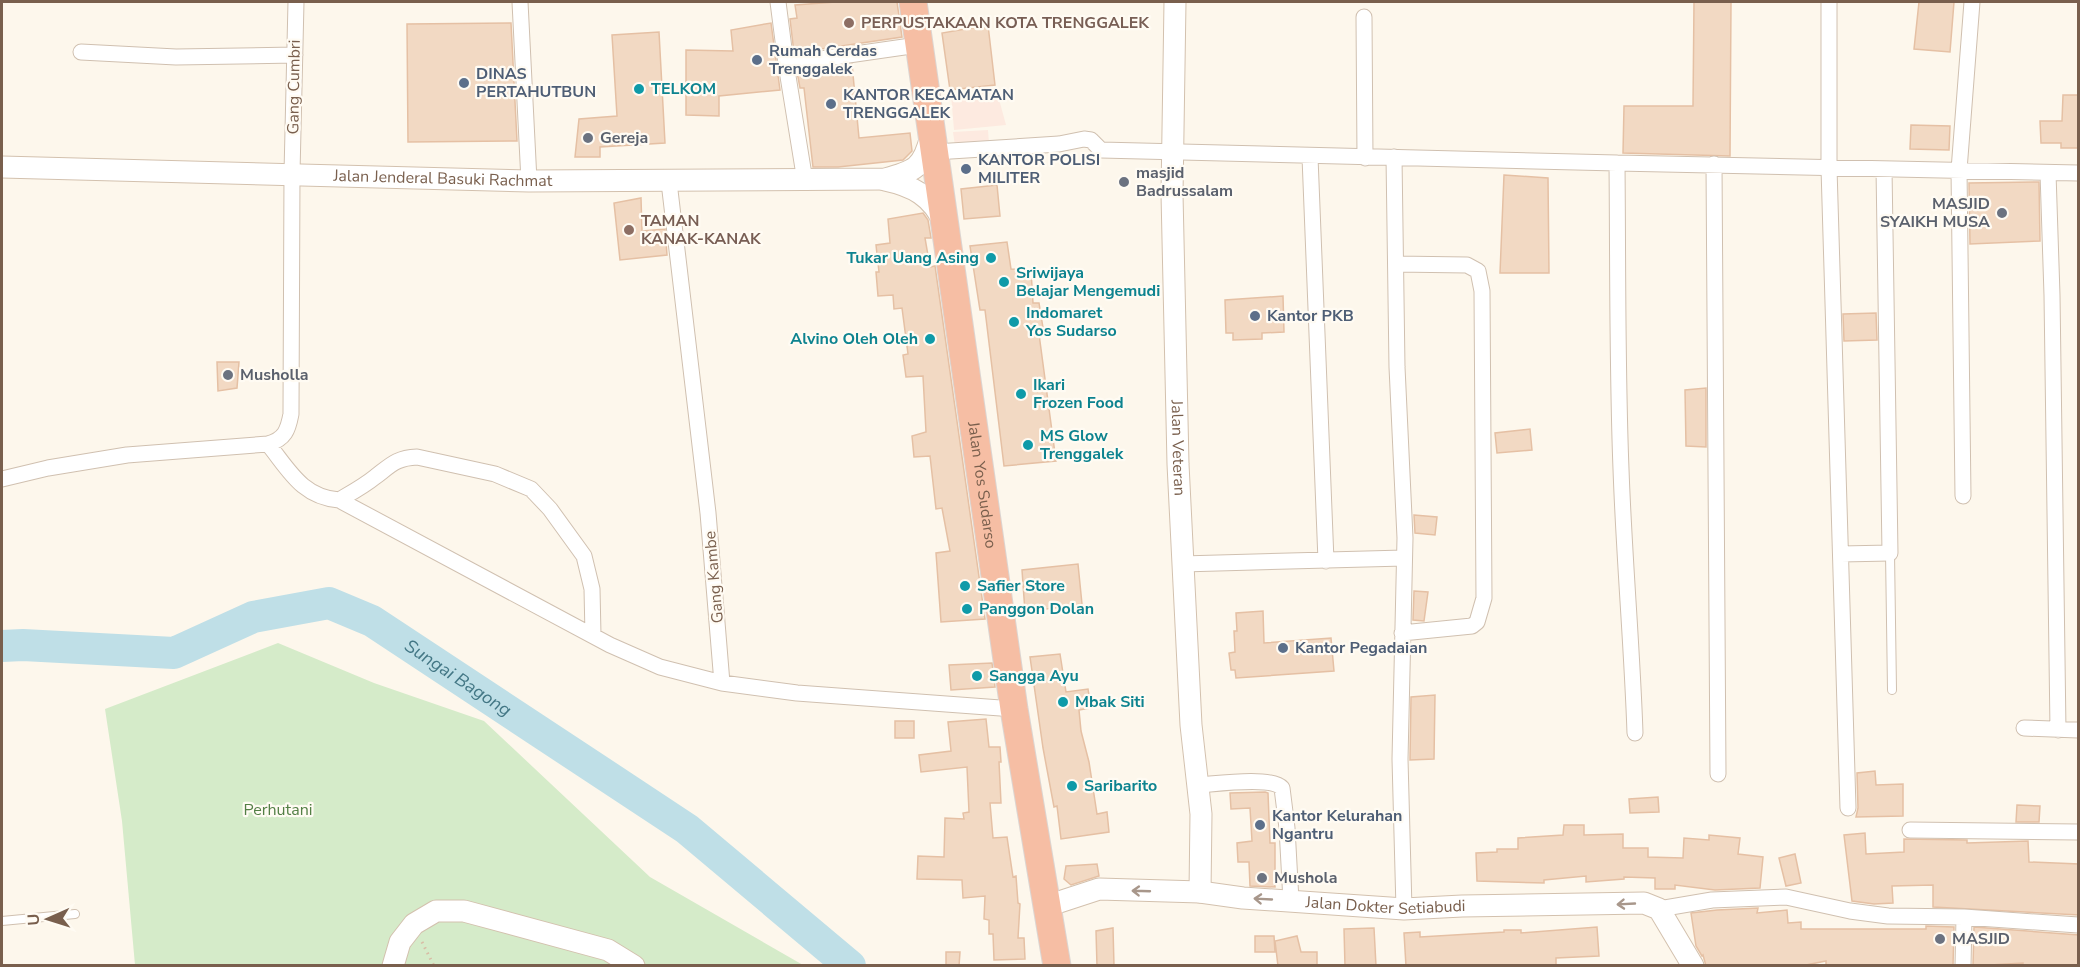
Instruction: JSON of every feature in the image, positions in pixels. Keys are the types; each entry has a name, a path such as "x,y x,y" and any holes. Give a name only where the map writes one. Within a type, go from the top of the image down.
{"highway":[{"name":"Jalan Yos Sudarso","path":"913,2 1014,709 1057,966"}],"street":[{"name":"Gang Cumbri","path":"268,444 287,433 291,414 292,173 296,2"},
{"path":"520,2 529,181"},
{"path":"778,2 805,181"},
{"name":"Jalan Veteran","path":"1176,2 1172,194 1182,564 1191,725 1201,814 1200,892"},
{"path":"1829,2 1830,168 1848,808"},
{"path":"1964,496 1959,170 1972,2"},
{"path":"1364,17 1365,158"},
{"path":"786,64 918,45"},
{"path":"81,52 176,57 295,55"},
{"path":"885,179 908,173 919,166 934,142 1059,144 1084,139 1091,140 1101,150 1173,153 2079,172"},
{"path":"1310,157 1326,561"},
{"path":"1394,157 1404,558 1400,759 1404,909"},
{"path":"1617,163 1621,467 1635,733"},
{"path":"1714,164 1718,774"},
{"name":"Jalan Jenderal Basuki Rachmat","path":"2,166 529,181 885,179"},
{"path":"1840,554 1890,553 1884,169"},
{"path":"2048,173 2052,295 2058,730"},
{"path":"885,179 903,184 923,195 938,209 945,227"},
{"name":"Gang Kambe","path":"669,182 708,513 722,683"},
{"path":"1396,264 1467,265 1478,271 1482,291 1484,598 1477,622 1472,626 1402,633"},
{"path":"2,479 48,468 127,455 268,444 306,489 314,495 339,500 610,645 660,667 722,683 797,693 1014,709"},
{"path":"339,500 395,462 417,457 495,474 531,489 550,509 584,556 592,589 593,635"},
{"path":"1182,564 1404,558"},
{"path":"2024,728 2079,730"},
{"path":"1198,785 1270,783 1278,784 1282,788 1287,828 1291,901"},
{"path":"1910,830 2079,832"},
{"name":"Jalan Dokter Setiabudi","path":"1047,906 1099,890 1200,892 1243,898 1404,909 1644,903 1659,909"},
{"path":"1693,966 1659,909 1704,901 1786,897 1850,911 1888,916 1964,917 2079,925"},
{"path":"393,966 400,942 414,924 436,911 464,911 608,950 634,966"},
{"path":"1963,966 1964,917"}],"lane":[{"path":"1890,553 1892,690"},
{"path":"2,921 75,914"}],"shaded area":[{"path":"996,88 1006,125 954,130 951,94"},
{"path":"988,130 989,143 955,146 953,132"}],"green space":[{"name":"Perhutani","path":"278,643 374,683 484,721 650,877 803,965 135,965 122,821 105,709"}],"building":[{"name":"PERPUSTAKAAN KOTA TRENGGALEK","path":"897,2 902,37 794,53 790,19 797,18 795,5"},
{"path":"1694,2 1731,2 1730,156 1623,153 1624,106 1693,106"},
{"path":"1919,2 1954,2 1950,52 1914,49"},
{"name":"DINAS PERTAHUTBUN","path":"511,23 517,141 408,142 407,24"},
{"path":"771,23 780,90 719,96 719,116 686,115 686,50 733,51 731,30"},
{"path":"988,25 995,85 950,90 942,33"},
{"name":"TELKOM","path":"659,32 665,143 600,147 600,157 575,157 579,119 617,116 612,35"},
{"name":"KANTOR KECAMATAN TRENGGALEK","path":"852,64 859,138 910,133 912,151 903,160 838,167 813,167 804,88 800,88 797,72"},
{"path":"2063,95 2079,95 2079,148 2061,148 2061,143 2041,143 2040,121 2062,121"},
{"path":"1911,125 1950,126 1949,150 1910,149"},
{"path":"1504,175 1548,178 1549,273 1500,273"},
{"name":"MASJID SYAIKH MUSA","path":"2039,182 2040,241 1970,244 1969,183"},
{"path":"997,185 1000,216 964,219 961,189"},
{"name":"TAMAN KANAK-KANAK","path":"641,198 642,231 665,229 667,255 620,260 614,203"},
{"path":"923,213 928,220 931,238 925,238 930,267 935,266 985,619 941,622 936,553 950,551 942,508 936,509 930,456 914,457 912,436 926,432 923,376 906,377 903,355 908,354 902,308 894,309 893,295 878,296 876,272 879,272 876,245 890,243 888,219"},
{"path":"1007,242 1011,269 1031,270 1033,303 1039,303 1044,334 1039,334 1056,461 1004,466 985,310 980,310 970,246"},
{"name":"Kantor PKB","path":"1283,296 1284,332 1262,333 1262,339 1233,340 1233,333 1226,333 1225,300"},
{"path":"1876,313 1877,340 1844,341 1843,314"},
{"name":"Musholla","path":"217,362 239,362 237,388 218,391"},
{"path":"1706,388 1706,447 1686,446 1685,390"},
{"path":"1530,429 1532,450 1497,453 1495,433"},
{"path":"1414,515 1437,517 1435,535 1415,533"},
{"path":"1078,564 1082,604 1025,612 1022,570"},
{"path":"1414,591 1428,592 1424,621 1413,620"},
{"name":"Kantor Pegadaian","path":"1263,611 1264,643 1331,638 1334,671 1236,678 1235,670 1231,670 1229,653 1235,652 1236,613"},
{"path":"1060,654 1066,692 1088,689 1091,708 1079,710 1081,731 1089,762 1097,814 1107,812 1109,832 1061,839 1057,806 1054,807 1043,748 1030,657"},
{"name":"Sangga Ayu","path":"992,663 995,687 951,690 949,665"},
{"path":"1435,695 1434,759 1410,760 1411,697"},
{"path":"986,719 989,747 1000,747 1001,762 999,762 1001,803 990,803 993,838 1007,837 1020,904 1018,938 1024,938 1025,959 994,960 993,934 989,934 989,920 984,919 985,896 963,898 962,880 917,879 918,856 944,857 945,818 964,819 963,813 969,812 967,767 921,772 919,755 951,751 948,722"},
{"path":"895,721 914,721 914,738 895,738"},
{"path":"1875,771 1876,785 1903,784 1903,816 1856,817 1857,773"},
{"name":"Kantor Kelurahan Ngantru","path":"1230,793 1268,793 1270,843 1275,843 1275,887 1250,886 1249,862 1238,862 1237,843 1252,841 1250,808 1231,809"},
{"path":"1658,797 1659,812 1630,813 1629,799"},
{"path":"2017,805 2040,806 2039,822 2016,822"},
{"path":"1564,825 1584,825 1584,835 1623,834 1623,848 1648,848 1648,857 1683,858 1684,838 1709,840 1709,835 1740,838 1738,854 1763,857 1760,888 1715,890 1675,885 1675,889 1655,889 1655,878 1624,877 1624,879 1586,882 1586,876 1544,880 1544,883 1477,881 1476,853 1497,852 1497,849 1518,849 1518,838 1563,835"},
{"path":"1865,833 1866,854 1904,852 1904,839 1967,840 1967,843 2028,841 2029,862 2079,864 2079,915 1933,907 1933,885 1892,886 1893,903 1874,904 1852,901 1844,835"},
{"path":"1795,854 1801,883 1786,886 1779,858"},
{"path":"1097,864 1099,876 1071,885 1064,879 1066,866"},
{"path":"1758,908 1757,913 1787,910 1788,923 1801,922 1801,929 1954,927 1953,966 1826,966 1826,961 1801,966 1706,966 1703,955 1696,946 1691,913"},
{"path":"1597,927 1599,956 1556,958 1556,966 1406,966 1404,933 1420,932 1420,937 1504,932 1504,930 1521,930 1521,933"},
{"path":"1974,927 2079,935 2079,965 2023,966 2023,963 1973,966"},
{"path":"1113,928 1114,966 1097,966 1096,931"},
{"path":"1374,928 1376,966 1345,966 1344,929"},
{"path":"1255,936 1274,936 1275,952 1255,952"},
{"path":"1297,936 1301,952 1317,952 1317,966 1278,966 1275,941"},
{"path":"946,952 960,952 959,966 946,966"}],"waterway":[{"name":"Sungai Bagong","path":"2,646 23,645 174,653 253,617 329,603 372,621 687,829 850,966"}],"place":[{"name":"PERPUSTAKAAN KOTA TRENGGALEK","path":"849,23"},
{"name":"Rumah Cerdas Trenggalek","path":"757,60"},
{"name":"DINAS PERTAHUTBUN","path":"464,83"},
{"name":"TELKOM","path":"639,89"},
{"name":"KANTOR KECAMATAN TRENGGALEK","path":"831,104"},
{"name":"Gereja","path":"588,138"},
{"name":"KANTOR POLISI MILITER","path":"966,169"},
{"name":"masjid Badrussalam","path":"1124,182"},
{"name":"MASJID SYAIKH MUSA","path":"2002,213"},
{"name":"TAMAN KANAK-KANAK","path":"629,230"},
{"name":"Tukar Uang Asing","path":"991,258"},
{"name":"Sriwijaya Belajar Mengemudi","path":"1004,282"},
{"name":"Kantor PKB","path":"1255,316"},
{"name":"Indomaret Yos Sudarso","path":"1014,322"},
{"name":"Alvino Oleh Oleh","path":"930,339"},
{"name":"Musholla","path":"228,375"},
{"name":"Ikari Frozen Food","path":"1021,394"},
{"name":"MS Glow Trenggalek","path":"1028,445"},
{"name":"Safier Store","path":"965,586"},
{"name":"Panggon Dolan","path":"967,609"},
{"name":"Kantor Pegadaian","path":"1283,648"},
{"name":"Sangga Ayu","path":"977,676"},
{"name":"Mbak Siti","path":"1063,702"},
{"name":"Saribarito","path":"1072,786"},
{"name":"Kantor Kelurahan Ngantru","path":"1260,825"},
{"name":"Mushola","path":"1262,878"},
{"name":"MASJID","path":"1940,939"}]}
